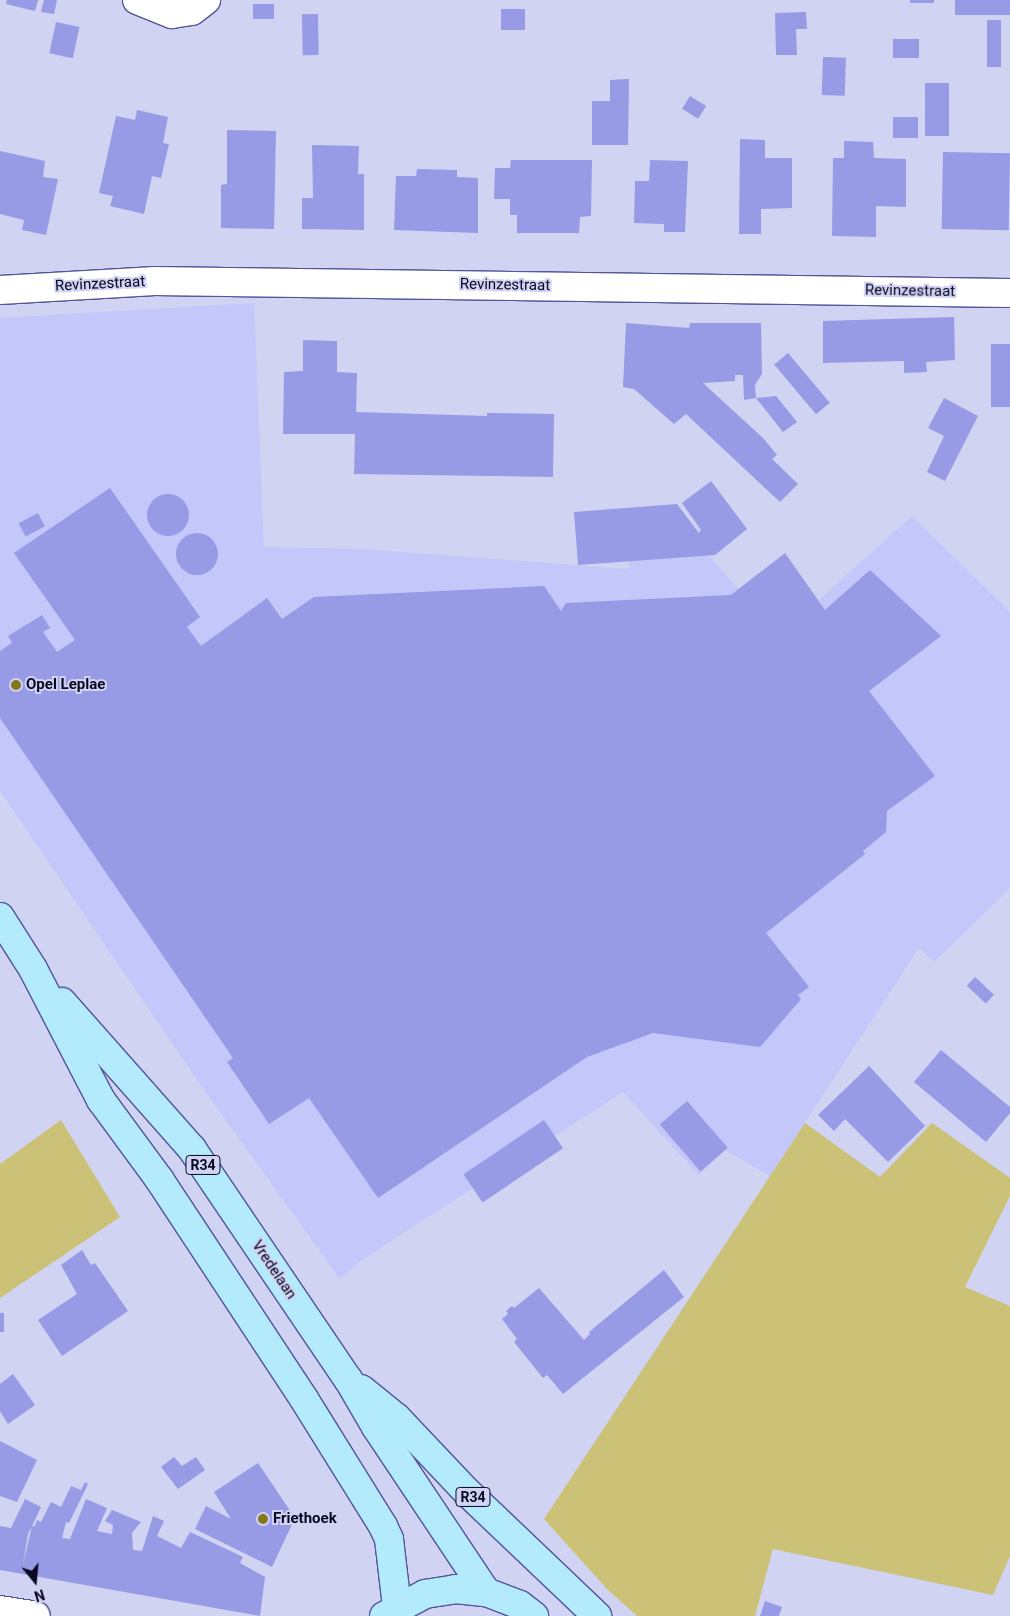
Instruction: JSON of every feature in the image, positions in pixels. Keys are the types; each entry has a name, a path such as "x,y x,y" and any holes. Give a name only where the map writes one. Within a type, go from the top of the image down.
{"main road":[{"name":"Vredelaan","path":"0,917 33,969 102,1100 159,1179 304,1399 383,1526 389,1539 390,1611"},
{"name":"Vredelaan","path":"33,969 192,1149 348,1378 376,1427 486,1592"},
{"name":"R34","path":"348,1378 396,1418 467,1492 597,1616"},
{"name":"R34","path":"390,1611 425,1594 455,1589 486,1592 520,1605 534,1616"}],"street":[{"path":"137,0 172,14 192,11 206,0"},
{"name":"Revinzestraat","path":"0,290 155,281 1010,293"},
{"path":"0,1610 36,1616"}],"shaded area":[{"path":"254,303 264,547 361,549 629,569 628,545 702,548 780,635 912,516 1010,612 1010,888 934,962 919,948 770,1176 725,1150 699,1175 623,1092 363,1259 340,1279 202,1087 0,791 0,318"},
{"path":"61,1120 120,1217 0,1298 0,1164"},
{"path":"805,1123 880,1177 932,1123 1010,1178 1010,1196 965,1287 1010,1306 1010,1556 993,1595 773,1549 755,1616 637,1616 607,1589 544,1519"}],"building":[{"path":"7,0 38,0 35,11 6,4"},
{"path":"44,0 57,0 54,14 41,12"},
{"path":"910,0 934,0 934,3 910,3"},
{"path":"955,0 1010,0 1010,15 955,15"},
{"path":"253,4 274,4 274,19 253,19"},
{"path":"501,9 525,9 525,30 501,30"},
{"path":"806,12 807,29 796,29 797,55 776,55 775,13"},
{"path":"302,14 318,14 319,55 303,55"},
{"path":"987,20 1001,20 1001,67 987,67"},
{"path":"56,22 79,27 73,58 49,53"},
{"path":"893,39 919,39 919,58 893,58"},
{"path":"823,57 846,58 845,96 822,95"},
{"path":"629,79 628,145 592,145 592,101 610,101 610,80"},
{"path":"925,83 949,83 949,136 925,136"},
{"path":"690,96 706,106 698,119 682,109"},
{"path":"137,110 168,117 163,143 169,144 161,178 152,176 144,214 110,206 113,196 99,193 116,116 135,120"},
{"path":"893,117 918,117 918,138 893,138"},
{"path":"227,130 276,131 274,229 221,228 221,185 227,184"},
{"path":"740,139 765,140 765,158 792,158 792,208 761,209 761,234 739,234"},
{"path":"844,141 873,142 874,158 906,159 906,207 876,206 876,237 832,236 833,158 844,158"},
{"path":"312,145 359,146 358,174 364,174 364,230 302,229 302,198 313,198"},
{"path":"0,151 45,161 43,177 58,179 46,235 22,230 24,220 0,214"},
{"path":"943,152 1010,153 1009,230 942,229"},
{"path":"511,160 592,160 591,216 580,217 579,233 517,233 517,215 510,215 510,199 494,199 495,168 510,168"},
{"path":"650,160 688,161 685,232 664,232 664,224 634,223 635,181 649,181"},
{"path":"417,169 457,170 457,177 478,178 478,233 394,230 396,176 416,176"},
{"path":"954,317 955,360 926,362 927,372 904,373 904,361 823,363 823,321"},
{"path":"626,323 689,328 690,323 761,323 762,374 755,385 756,398 744,400 743,375 735,375 735,381 703,383 763,438 777,455 772,459 798,484 780,502 686,414 674,424 634,389 623,387"},
{"path":"303,340 337,341 337,372 357,373 356,412 487,416 487,413 554,414 553,477 354,474 355,434 283,434 284,372 303,371"},
{"path":"991,344 1010,344 1010,407 991,407"},
{"path":"788,353 830,403 816,414 774,365"},
{"path":"776,396 797,422 783,432 756,398"},
{"path":"944,398 978,416 945,481 927,472 944,436 928,428"},
{"path":"711,481 747,529 715,555 578,565 574,512 677,504 699,533 701,530 682,503"},
{"path":"110,488 200,617 187,627 201,646 267,598 282,619 314,597 544,586 561,611 566,603 731,595 785,553 825,610 870,570 941,636 869,691 935,776 887,811 886,832 863,851 865,854 766,933 809,987 798,995 801,999 760,1047 653,1033 587,1057 378,1198 309,1098 269,1124 227,1062 233,1058 0,718 0,651 12,643 8,636 42,615 50,628 43,632 57,652 75,640 14,553"},
{"path":"164,494 172,494 183,500 189,515 183,530 172,536 164,536 153,530 147,519 147,511 153,500"},
{"path":"38,513 45,526 26,537 19,523"},
{"path":"193,533 201,533 212,539 218,554 212,569 201,575 193,575 182,569 176,558 176,550 182,539"},
{"path":"975,977 994,995 986,1004 967,986"},
{"path":"941,1050 1010,1107 1010,1113 986,1142 914,1082"},
{"path":"869,1066 925,1126 888,1162 845,1119 834,1131 818,1115"},
{"path":"687,1101 728,1148 701,1171 660,1125"},
{"path":"544,1120 563,1148 483,1202 464,1174"},
{"path":"82,1250 91,1265 95,1263 128,1311 62,1356 38,1320 77,1294 61,1265"},
{"path":"664,1270 684,1297 563,1394 547,1375 543,1378 514,1342 517,1339 502,1319 508,1314 506,1311 512,1306 514,1308 539,1288 584,1340 590,1334 589,1332"},
{"path":"0,1313 4,1313 4,1332 0,1332"},
{"path":"13,1374 35,1405 8,1424 0,1411 0,1384"},
{"path":"0,1441 37,1460 17,1502 0,1496"},
{"path":"174,1457 182,1466 196,1457 205,1470 178,1489 161,1467"},
{"path":"258,1463 295,1518 272,1567 195,1529 206,1506 231,1519 214,1492"},
{"path":"85,1482 88,1484 69,1523 66,1522 62,1538 70,1539 86,1499 107,1508 97,1531 112,1534 113,1525 105,1521 112,1510 141,1522 132,1533 133,1550 142,1551 153,1516 164,1521 157,1536 181,1548 190,1532 243,1557 240,1563 265,1577 260,1616 0,1570 0,1526 11,1528 25,1499 41,1507 32,1526 35,1526 37,1520 41,1522 51,1502 61,1507 71,1486 81,1490","holes":["32,1526 23,1564 28,1534"]},
{"path":"765,1601 782,1607 779,1616 760,1616"}],"place":[{"name":"Opel Leplae","path":"16,685"},
{"name":"Friethoek","path":"263,1519"}]}
